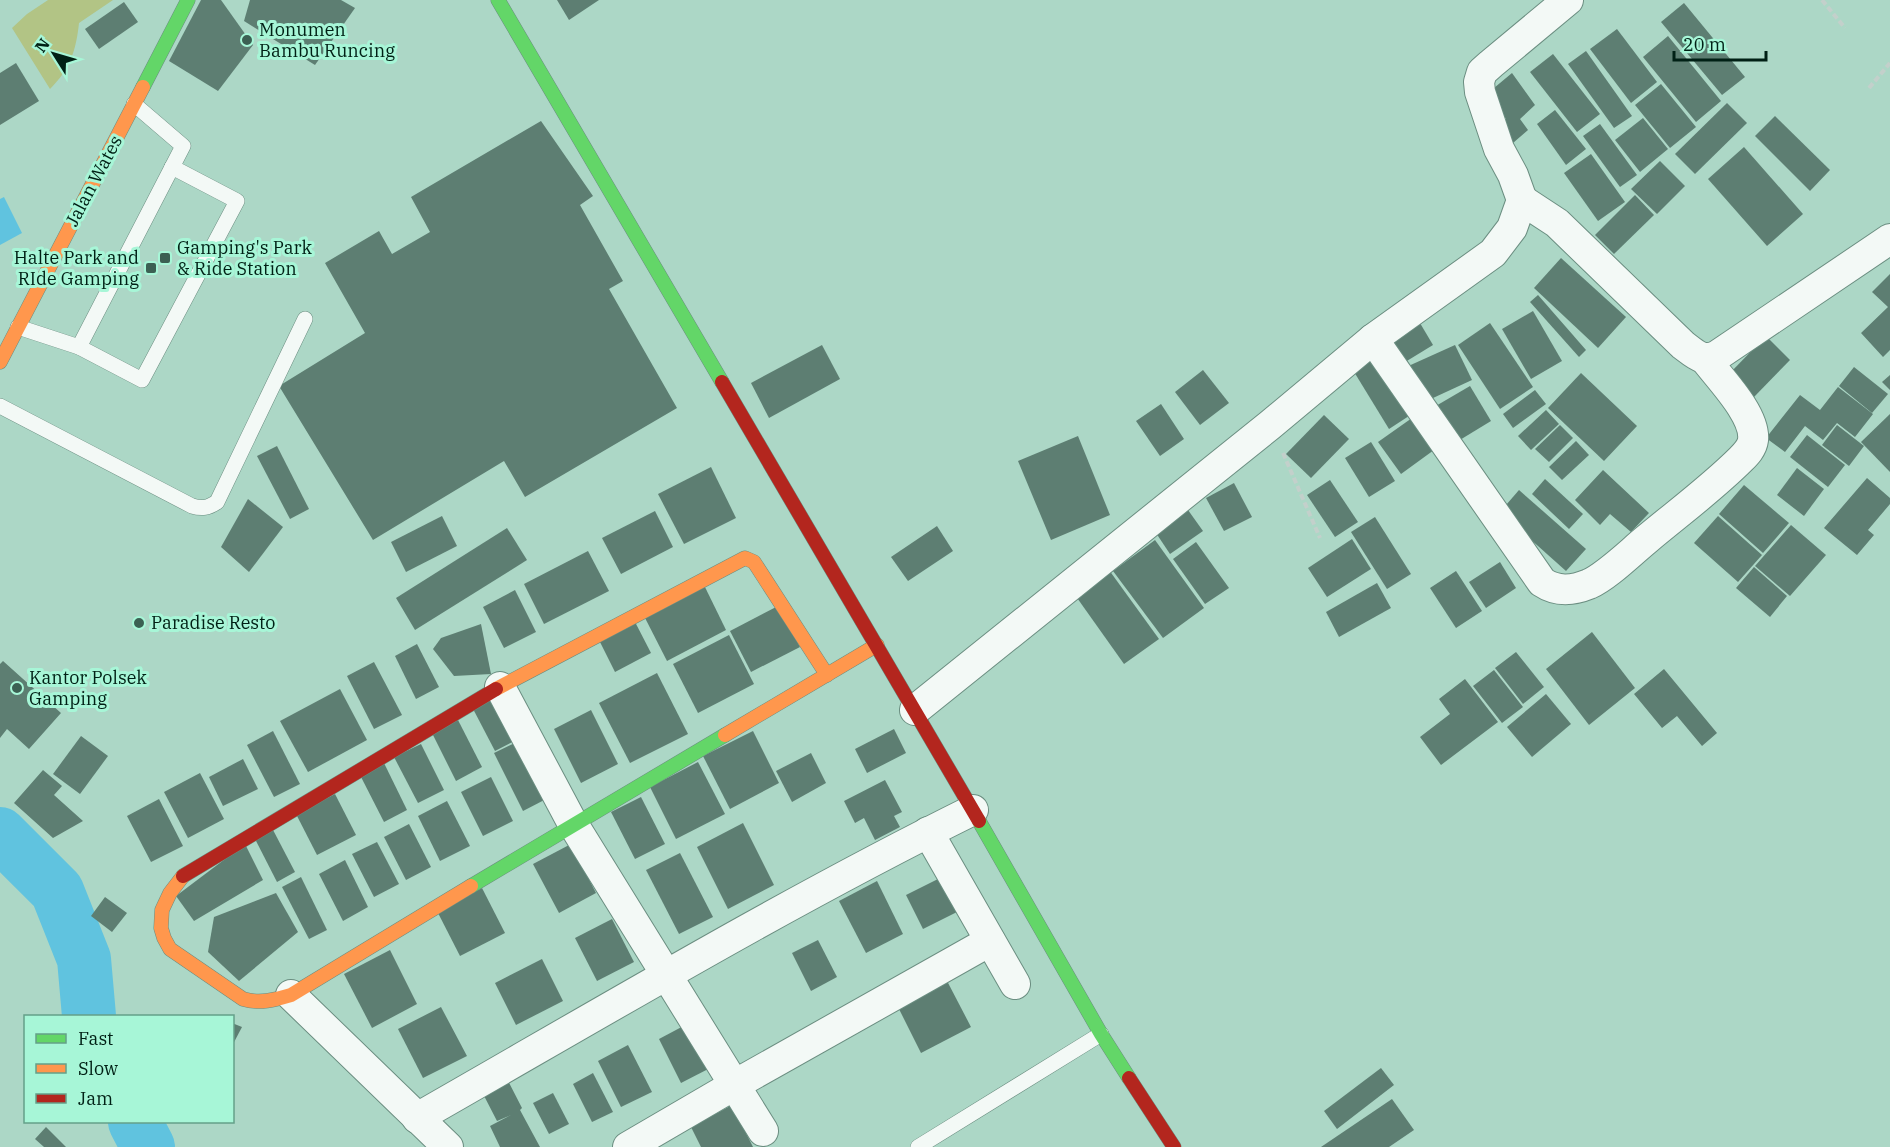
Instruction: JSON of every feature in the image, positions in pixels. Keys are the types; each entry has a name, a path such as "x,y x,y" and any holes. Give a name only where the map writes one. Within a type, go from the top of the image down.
{"main road":[{"name":"Jalan Wates","path":"0,362 188,0"},
{"path":"498,0 915,710 1101,1034 1174,1147"},
{"path":"827,675 754,562 745,558 500,687 183,876 167,896 160,918 162,936 170,949 243,999 257,1003 271,1002 291,995 573,824 827,675 877,645"}],"street":[{"path":"1568,0 1482,72 1479,82 1480,92 1499,149 1513,175 1522,201 1557,223 1683,345 1699,357 1705,359 1718,355 1890,239"},
{"path":"915,710 1270,425 1373,339 1493,253 1512,228 1522,201"},
{"path":"1373,339 1542,582 1551,588 1562,590 1575,589 1591,583 1702,493 1741,459 1751,447 1752,428 1747,414 1705,359"},
{"path":"500,687 573,824 668,974 763,1131"},
{"path":"417,1118 668,974 928,832 973,810"},
{"path":"928,832 1015,984"},
{"path":"628,1147 990,941"},
{"path":"291,995 448,1147"}],"lane":[{"path":"79,347 183,147 134,104"},
{"path":"18,327 79,347 142,380 237,201 172,167"},
{"path":"0,406 192,506 210,507 217,502 305,319"},
{"path":"918,1147 1101,1034"}],"path":[{"path":"1822,0 1845,28"},
{"path":"1869,88 1890,63"},
{"path":"1270,425 1320,538"}],"green space":[{"path":"48,0 113,0 79,23 71,59 63,74 50,89 12,28 27,14"}],"water":[{"path":"4,197 22,233 0,245 0,199"}],"building":[{"path":"201,0 221,0 253,45 218,91 169,61"},
{"path":"250,0 341,0 355,8 315,65 244,21"},
{"path":"557,0 599,0 569,20"},
{"path":"124,2 138,22 99,49 85,29"},
{"path":"1684,3 1745,77 1722,95 1661,22"},
{"path":"1617,29 1657,82 1631,103 1590,49"},
{"path":"1668,36 1721,101 1696,122 1643,57"},
{"path":"1586,51 1632,116 1614,128 1568,64"},
{"path":"1553,54 1600,114 1577,132 1530,72"},
{"path":"16,63 39,101 0,125 0,73"},
{"path":"1512,73 1535,105 1520,119 1528,130 1513,143 1499,127 1506,119 1488,93"},
{"path":"1661,84 1696,127 1670,148 1635,105"},
{"path":"1727,103 1747,123 1695,174 1675,154"},
{"path":"1555,110 1586,149 1566,165 1537,124"},
{"path":"1775,116 1830,170 1810,191 1755,136"},
{"path":"1643,118 1668,149 1640,172 1615,140"},
{"path":"541,121 593,196 580,205 623,281 609,289 677,408 525,497 504,461 373,540 279,386 365,333 325,263 379,231 392,254 430,232 411,197"},
{"path":"1600,124 1637,175 1620,187 1583,136"},
{"path":"1744,147 1803,214 1767,246 1708,179"},
{"path":"1591,154 1625,202 1598,221 1564,173"},
{"path":"1660,161 1685,186 1657,214 1631,189"},
{"path":"1635,195 1654,215 1614,254 1595,235"},
{"path":"1561,258 1626,317 1598,348 1534,288"},
{"path":"1890,274 1890,350 1883,357 1861,333 1888,307 1872,292"},
{"path":"1538,295 1586,350 1579,357 1530,302"},
{"path":"1533,311 1562,361 1531,379 1502,329"},
{"path":"1417,318 1433,345 1397,367 1380,341"},
{"path":"1490,323 1533,387 1500,409 1458,345"},
{"path":"1766,336 1790,360 1754,397 1730,373"},
{"path":"822,345 840,379 769,418 751,383"},
{"path":"1455,345 1472,380 1420,404 1404,368"},
{"path":"1371,347 1412,414 1389,429 1348,362"},
{"path":"1854,367 1888,394 1872,413 1839,386"},
{"path":"1203,370 1229,403 1200,425 1175,392"},
{"path":"1581,373 1637,426 1604,461 1548,408"},
{"path":"1890,375 1890,390 1882,382"},
{"path":"1470,386 1491,421 1450,446 1429,410"},
{"path":"1838,387 1873,414 1855,437 1837,423 1823,440 1805,426 1785,452 1766,438 1800,395 1820,410"},
{"path":"1535,390 1546,404 1513,428 1503,414"},
{"path":"1161,404 1184,439 1160,456 1136,421"},
{"path":"1546,410 1559,424 1531,450 1518,436"},
{"path":"1890,414 1890,472 1861,442"},
{"path":"1324,415 1349,439 1311,478 1286,454"},
{"path":"1412,418 1434,450 1401,474 1378,442"},
{"path":"1560,425 1573,438 1549,462 1535,449"},
{"path":"1837,425 1864,446 1849,466 1822,445"},
{"path":"1807,435 1845,465 1828,487 1790,457"},
{"path":"1078,436 1110,515 1051,540 1018,461"},
{"path":"1576,441 1589,455 1562,480 1549,467"},
{"path":"1371,442 1395,481 1369,497 1345,458"},
{"path":"277,446 309,509 290,519 257,456"},
{"path":"711,467 736,518 684,544 658,494"},
{"path":"1797,468 1824,489 1804,516 1777,495"},
{"path":"1603,470 1649,513 1631,532 1610,514 1600,525 1575,500"},
{"path":"1867,478 1890,498 1890,504 1868,530 1874,535 1857,555 1824,528"},
{"path":"1545,479 1583,514 1569,529 1532,494"},
{"path":"1330,480 1358,522 1335,537 1307,495"},
{"path":"1234,483 1252,517 1224,531 1206,498"},
{"path":"1744,485 1789,523 1763,553 1719,514"},
{"path":"1519,490 1586,549 1566,571 1500,512"},
{"path":"248,499 283,527 249,572 221,547"},
{"path":"1188,510 1203,531 1170,554 1156,533"},
{"path":"655,511 673,547 621,574 602,538"},
{"path":"442,516 457,546 406,572 391,542"},
{"path":"1718,516 1762,555 1738,582 1694,543"},
{"path":"1375,517 1411,574 1387,589 1351,532"},
{"path":"1791,525 1826,555 1790,596 1755,566"},
{"path":"937,526 953,551 908,581 891,557"},
{"path":"507,528 527,560 415,630 396,598"},
{"path":"1352,539 1371,569 1327,597 1308,568"},
{"path":"1155,540 1204,608 1163,638 1113,571"},
{"path":"1196,542 1229,588 1205,604 1173,559"},
{"path":"588,551 609,591 544,624 524,584"},
{"path":"1500,562 1516,588 1486,608 1469,582"},
{"path":"1754,567 1787,596 1770,617 1736,588"},
{"path":"1109,570 1159,639 1124,664 1075,595"},
{"path":"1456,571 1482,611 1456,628 1430,588"},
{"path":"703,583 726,630 667,661 643,614"},
{"path":"1377,583 1391,608 1339,637 1326,612"},
{"path":"515,590 536,632 504,648 483,607"},
{"path":"778,606 800,647 751,672 730,631"},
{"path":"634,620 651,653 615,672 598,638"},
{"path":"481,624 491,674 454,676 433,649 441,638"},
{"path":"1592,632 1635,688 1589,725 1546,669"},
{"path":"729,635 754,684 698,713 673,664"},
{"path":"417,644 439,687 416,699 395,656"},
{"path":"1516,652 1544,687 1523,704 1495,668"},
{"name":"Kantor Polsek Gamping","path":"3,661 61,713 29,749 7,729 0,738 0,664"},
{"path":"374,662 402,715 374,729 347,676"},
{"path":"1664,669 1717,733 1702,746 1677,716 1662,728 1634,694"},
{"path":"1494,670 1523,707 1502,723 1473,686"},
{"path":"657,673 688,734 630,763 599,703"},
{"path":"1465,679 1498,722 1441,765 1420,737 1450,714 1439,699"},
{"path":"340,689 367,740 308,772 280,721"},
{"path":"499,691 522,737 495,751 471,705"},
{"path":"1546,694 1571,724 1532,757 1507,727"},
{"path":"591,710 618,764 581,783 554,729"},
{"path":"458,720 482,767 456,781 432,733"},
{"path":"894,729 906,753 867,773 855,749"},
{"path":"273,731 300,784 274,797 247,745"},
{"path":"753,731 779,783 730,809 703,756"},
{"path":"81,736 108,756 80,794 53,774"},
{"path":"523,739 552,796 523,811 494,753"},
{"path":"421,744 444,790 418,803 394,757"},
{"path":"811,753 826,783 792,802 776,771"},
{"path":"243,759 258,789 223,806 209,777"},
{"path":"698,762 725,814 676,839 650,787"},
{"path":"384,763 407,810 384,822 360,775"},
{"path":"43,770 62,786 54,795 83,821 53,838 14,803"},
{"path":"200,773 224,819 188,838 164,792"},
{"path":"491,777 513,821 483,836 461,792"},
{"path":"885,780 902,812 894,816 900,827 875,840 864,818 855,823 844,801"},
{"path":"335,794 356,835 317,855 296,814"},
{"path":"641,797 665,844 635,859 611,812"},
{"path":"159,799 183,846 151,862 127,816"},
{"path":"447,801 470,846 440,861 418,816"},
{"path":"743,823 774,885 728,909 697,847"},
{"path":"409,824 431,867 406,880 384,837"},
{"path":"272,828 295,872 277,882 254,837"},
{"path":"377,842 399,884 374,897 352,854"},
{"path":"245,844 263,880 194,921 176,896"},
{"path":"571,844 596,893 559,913 533,864"},
{"path":"680,853 713,917 679,934 646,870"},
{"path":"345,860 368,907 343,921 319,874"},
{"path":"301,877 327,930 309,939 282,887"},
{"path":"942,877 959,911 923,929 906,895"},
{"path":"877,881 903,934 866,953 839,901"},
{"path":"482,888 505,933 460,956 437,911"},
{"path":"276,893 298,932 239,981 208,952 214,917"},
{"path":"105,897 127,913 112,932 91,916"},
{"path":"612,919 634,962 597,981 575,938"},
{"path":"818,940 837,977 811,991 792,953"},
{"path":"390,950 417,1004 372,1028 344,974"},
{"path":"542,959 563,1001 516,1025 495,983"},
{"path":"946,979 971,1027 921,1053 897,1005"},
{"path":"441,1007 467,1056 423,1078 398,1029"},
{"path":"691,1022 714,1066 681,1083 659,1039"},
{"path":"234,1024 242,1027 234,1042"},
{"path":"628,1045 652,1092 621,1107 598,1061"},
{"path":"1381,1068 1394,1085 1337,1129 1324,1111"},
{"path":"593,1073 613,1112 592,1122 573,1084"},
{"path":"505,1075 522,1108 520,1110 540,1147 500,1147 490,1126 511,1115 497,1121 480,1088"},
{"path":"553,1093 569,1124 549,1134 533,1103"},
{"path":"1392,1099 1414,1130 1389,1147 1321,1147"},
{"path":"732,1105 753,1147 701,1147 691,1127"},
{"path":"46,1127 66,1147 44,1147 35,1139"}],"waterway":[{"path":"0,834 57,891 84,959 89,1015"},
{"path":"136,1123 148,1147"}],"traffic: fast":[{"path":"143,87 188,0"},
{"path":"498,0 722,382"},
{"path":"471,886 725,735"},
{"path":"979,821 1101,1034 1129,1078"}],"traffic: slow":[{"path":"0,362 143,87"},
{"path":"496,689 745,558 754,562 827,675"},
{"path":"725,735 877,645"},
{"path":"183,876 170,893 162,910 161,928 170,949 243,999 255,1001 273,1000 291,995 471,886"}],"traffic: jam":[{"path":"722,382 979,821"},
{"path":"183,876 496,689"},
{"path":"1129,1078 1174,1147"}],"place":[{"name":"Monumen Bambu Runcing","path":"247,40"},
{"name":"Gamping's Park & Ride Station","path":"165,258"},
{"name":"Halte Park and RIde Gamping","path":"151,268"},
{"name":"Paradise Resto","path":"139,623"},
{"name":"Kantor Polsek Gamping","path":"17,688"}]}
